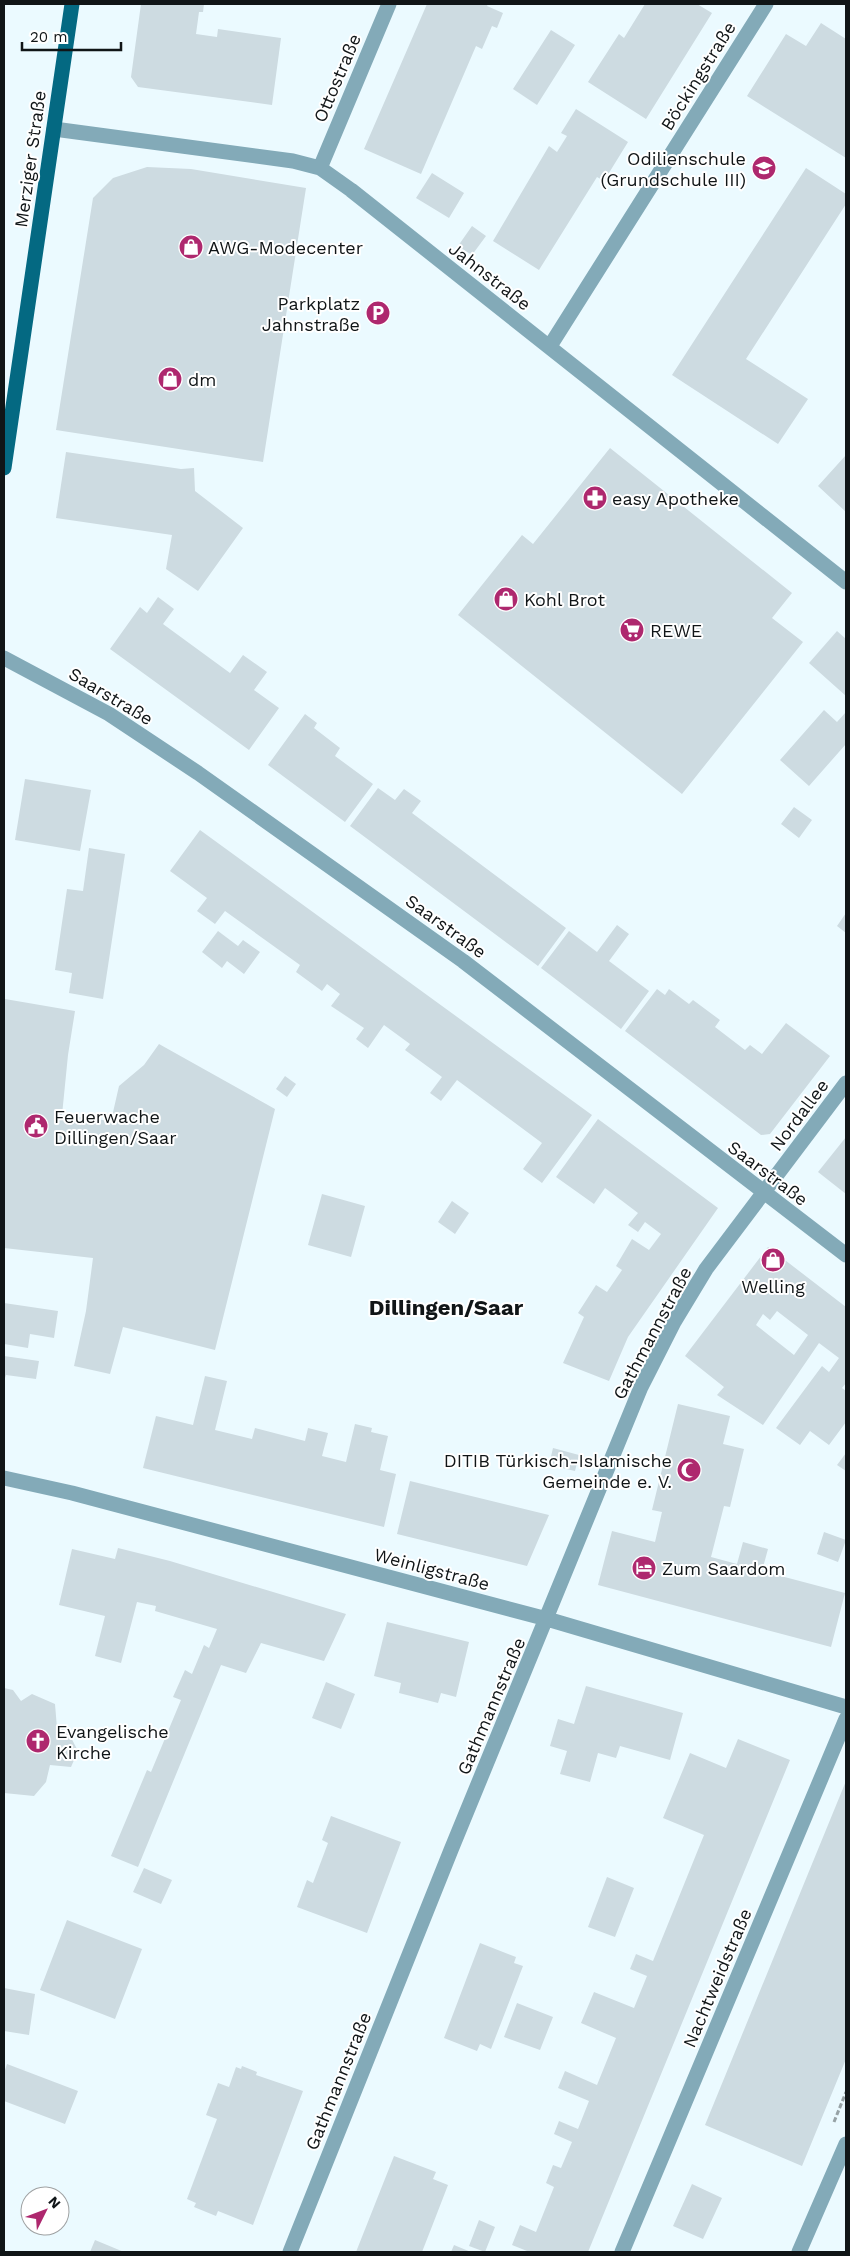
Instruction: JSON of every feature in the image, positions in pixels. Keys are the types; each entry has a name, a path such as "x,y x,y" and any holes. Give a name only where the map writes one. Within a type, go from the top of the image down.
{"main road":[{"name":"Merziger Straße","path":"4,468 72,4"}],"street":[{"name":"Ottostraße","path":"320,168 389,4"},
{"name":"Böckingstraße","path":"550,346 766,4"},
{"name":"Jahnstraße","path":"54,129 293,162 320,168 351,190 550,346 846,582"},
{"name":"Saarstraße","path":"4,658 109,714 198,773 463,961 846,1256"},
{"name":"Nordallee","path":"763,1193 846,1083"},
{"name":"Gathmannstraße","path":"290,2252 450,1850 547,1619 641,1387 706,1269 763,1193"},
{"name":"Weinligstraße","path":"4,1478 82,1496 547,1619 846,1707"},
{"name":"Nachtweidstraße","path":"622,2252 846,1719"},
{"path":"799,2252 846,2144"}],"building":[{"path":"141,4 204,4 203,12 199,12 196,34 217,37 218,29 281,38 272,105 138,87 131,77"},
{"path":"427,4 488,4 487,6 503,13 497,28 492,26 482,49 476,46 421,174 364,149"},
{"path":"645,4 697,4 712,13 646,119 588,82 619,34 624,38"},
{"path":"821,23 846,39 846,158 747,96 786,34 806,46"},
{"path":"551,30 575,45 537,105 513,89"},
{"path":"576,109 628,142 604,181 597,177 539,270 493,241 549,146 557,152 567,136 561,133"},
{"path":"147,167 191,169 306,188 263,462 56,430 93,198 113,178"},
{"path":"806,168 846,194 846,204 746,359 808,399 778,444 672,375"},
{"path":"432,173 464,193 449,218 416,198"},
{"path":"472,226 486,236 472,255 458,246"},
{"name":"REWE","path":"610,448 792,593 772,618 803,642 682,794 458,615 522,535 533,544"},
{"path":"66,452 181,469 194,468 195,491 243,528 198,591 166,569 172,535 56,518"},
{"path":"846,455 846,512 818,486"},
{"path":"158,597 174,609 163,624 230,673 243,655 267,672 254,690 279,708 249,750 110,649 140,607 147,613"},
{"path":"837,631 846,639 846,696 809,663"},
{"path":"824,710 837,722 846,712 846,744 809,786 780,760"},
{"path":"305,714 317,723 314,728 340,748 335,756 373,784 345,822 268,765"},
{"path":"25,779 91,790 80,851 15,840"},
{"path":"378,788 395,800 404,789 421,801 412,813 566,928 538,966 350,826"},
{"path":"794,807 812,820 799,838 781,824"},
{"path":"200,830 592,1115 542,1183 523,1169 542,1143 457,1080 441,1101 430,1093 442,1077 405,1050 410,1044 384,1025 368,1048 356,1039 364,1028 331,1006 340,994 327,984 322,991 296,972 300,965 225,911 215,924 197,911 207,898 170,871"},
{"path":"89,848 125,854 103,999 69,993 72,973 55,970 67,889 83,891"},
{"path":"846,913 846,933 837,926"},
{"path":"617,925 629,934 609,961 649,991 621,1029 541,968 569,931 597,952"},
{"path":"218,931 238,946 243,940 260,952 244,974 227,961 222,968 202,952"},
{"path":"657,989 665,995 669,989 689,1004 693,1000 720,1020 715,1027 745,1050 750,1045 762,1054 786,1023 830,1056 770,1134 761,1135 625,1031"},
{"path":"5,999 75,1011 62,1115 111,1121 119,1086 144,1065 159,1044 275,1109 215,1350 123,1327 110,1374 74,1366 86,1311 93,1258 4,1248"},
{"path":"285,1076 296,1084 287,1097 276,1089"},
{"path":"598,1119 718,1208 628,1337 609,1381 563,1363 584,1317 578,1313 596,1285 607,1292 622,1270 616,1266 632,1239 649,1250 661,1234 645,1222 638,1232 628,1225 638,1213 605,1188 594,1204 556,1177"},
{"path":"846,1137 846,1194 818,1172"},
{"path":"322,1194 365,1206 351,1257 308,1245"},
{"path":"452,1201 469,1213 455,1234 438,1222"},
{"path":"768,1247 846,1307 846,1383 842,1388 846,1391 846,1422 829,1445 810,1431 800,1445 776,1428 822,1366 829,1372 839,1358 819,1343 763,1425 717,1395 724,1387 685,1356","holes":["777,1311 808,1335 794,1355 756,1325 763,1314 770,1320"]},
{"path":"4,1303 58,1311 54,1338 30,1334 28,1348 4,1344"},
{"path":"4,1356 39,1361 36,1379 6,1375 4,1381"},
{"path":"205,1376 227,1381 215,1430 252,1439 255,1428 305,1441 308,1428 328,1433 322,1456 346,1462 355,1424 372,1428 371,1432 388,1436 380,1470 396,1474 384,1527 143,1468 156,1416 193,1425"},
{"path":"678,1404 730,1416 723,1444 744,1449 730,1507 724,1506 711,1557 737,1564 743,1542 768,1549 762,1571 845,1593 831,1647 598,1585 612,1531 655,1542 662,1512 652,1510"},
{"path":"553,1448 579,1455 575,1471 549,1465"},
{"path":"846,1453 846,1471 837,1465"},
{"path":"410,1481 549,1515 527,1566 397,1534"},
{"path":"824,1532 846,1540 838,1562 817,1554"},
{"path":"118,1548 170,1561 346,1614 324,1661 261,1643 246,1673 221,1665 138,1867 111,1856 147,1770 151,1772 181,1700 173,1697 185,1670 192,1674 204,1645 209,1648 217,1629 155,1611 156,1606 137,1602 121,1663 95,1656 105,1616 59,1605 72,1549 115,1559"},
{"path":"387,1622 469,1642 456,1697 441,1693 438,1703 399,1693 401,1683 374,1676"},
{"path":"326,1682 355,1694 341,1729 312,1718"},
{"path":"586,1686 683,1713 670,1760 620,1746 616,1758 598,1753 590,1782 560,1774 567,1751 550,1746 558,1719 574,1724"},
{"name":"Evangelische Kirche","path":"4,1688 13,1690 21,1701 32,1694 55,1704 57,1728 67,1730 78,1751 71,1767 50,1765 46,1782 34,1796 4,1793"},
{"path":"738,1739 790,1760 588,2252 526,2252 512,2245 520,2225 536,2232 554,2187 546,2183 553,2165 561,2168 572,2142 554,2134 559,2121 578,2129 589,2101 558,2088 565,2071 597,2085 616,2038 581,2023 594,1992 634,2008 647,1976 630,1969 636,1954 653,1961 704,1835 663,1818 690,1753 726,1768"},
{"path":"846,1781 846,2059 802,2166 705,2125"},
{"path":"331,1816 401,1842 367,1933 297,1907 307,1880 313,1883 328,1843 322,1840"},
{"path":"144,1868 172,1880 161,1904 133,1892"},
{"path":"607,1877 634,1888 615,1937 588,1927"},
{"path":"67,1920 142,1949 115,2019 40,1990"},
{"path":"480,1943 516,1957 514,1963 523,1966 491,2049 480,2044 477,2051 444,2038"},
{"path":"4,1988 35,1994 29,2035 4,2031"},
{"path":"517,2003 553,2017 540,2050 504,2037"},
{"path":"7,2064 78,2091 65,2124 4,2101 4,2073"},
{"path":"242,2066 257,2072 256,2075 303,2091 253,2225 218,2211 216,2216 194,2207 196,2203 187,2199 217,2119 206,2115 218,2083 229,2087 236,2067 241,2069"},
{"path":"394,2156 436,2172 433,2179 448,2185 422,2252 356,2252"},
{"path":"692,2184 722,2198 703,2239 673,2226"},
{"path":"479,2220 495,2227 485,2252 469,2246"},
{"path":"95,2240 124,2252 90,2252"},
{"path":"454,2245 471,2252 451,2252"}],"place":[{"name":"Odilienschule (Grundschule III)","path":"764,168"},
{"name":"AWG-Modecenter","path":"191,247"},
{"name":"Parkplatz Jahnstraße","path":"378,313"},
{"name":"dm","path":"170,379"},
{"name":"easy Apotheke","path":"595,498"},
{"name":"Kohl Brot","path":"506,599"},
{"name":"REWE","path":"632,630"},
{"name":"Feuerwache Dillingen/Saar","path":"36,1126"},
{"name":"Welling","path":"773,1260"},
{"name":"DITIB Türkisch-Islamische Gemeinde e. V.","path":"689,1470"},
{"name":"Zum Saardom","path":"644,1568"},
{"name":"Evangelische Kirche","path":"38,1741"}],"district":[{"name":"Dillingen/Saar","path":"446,1307"}]}
